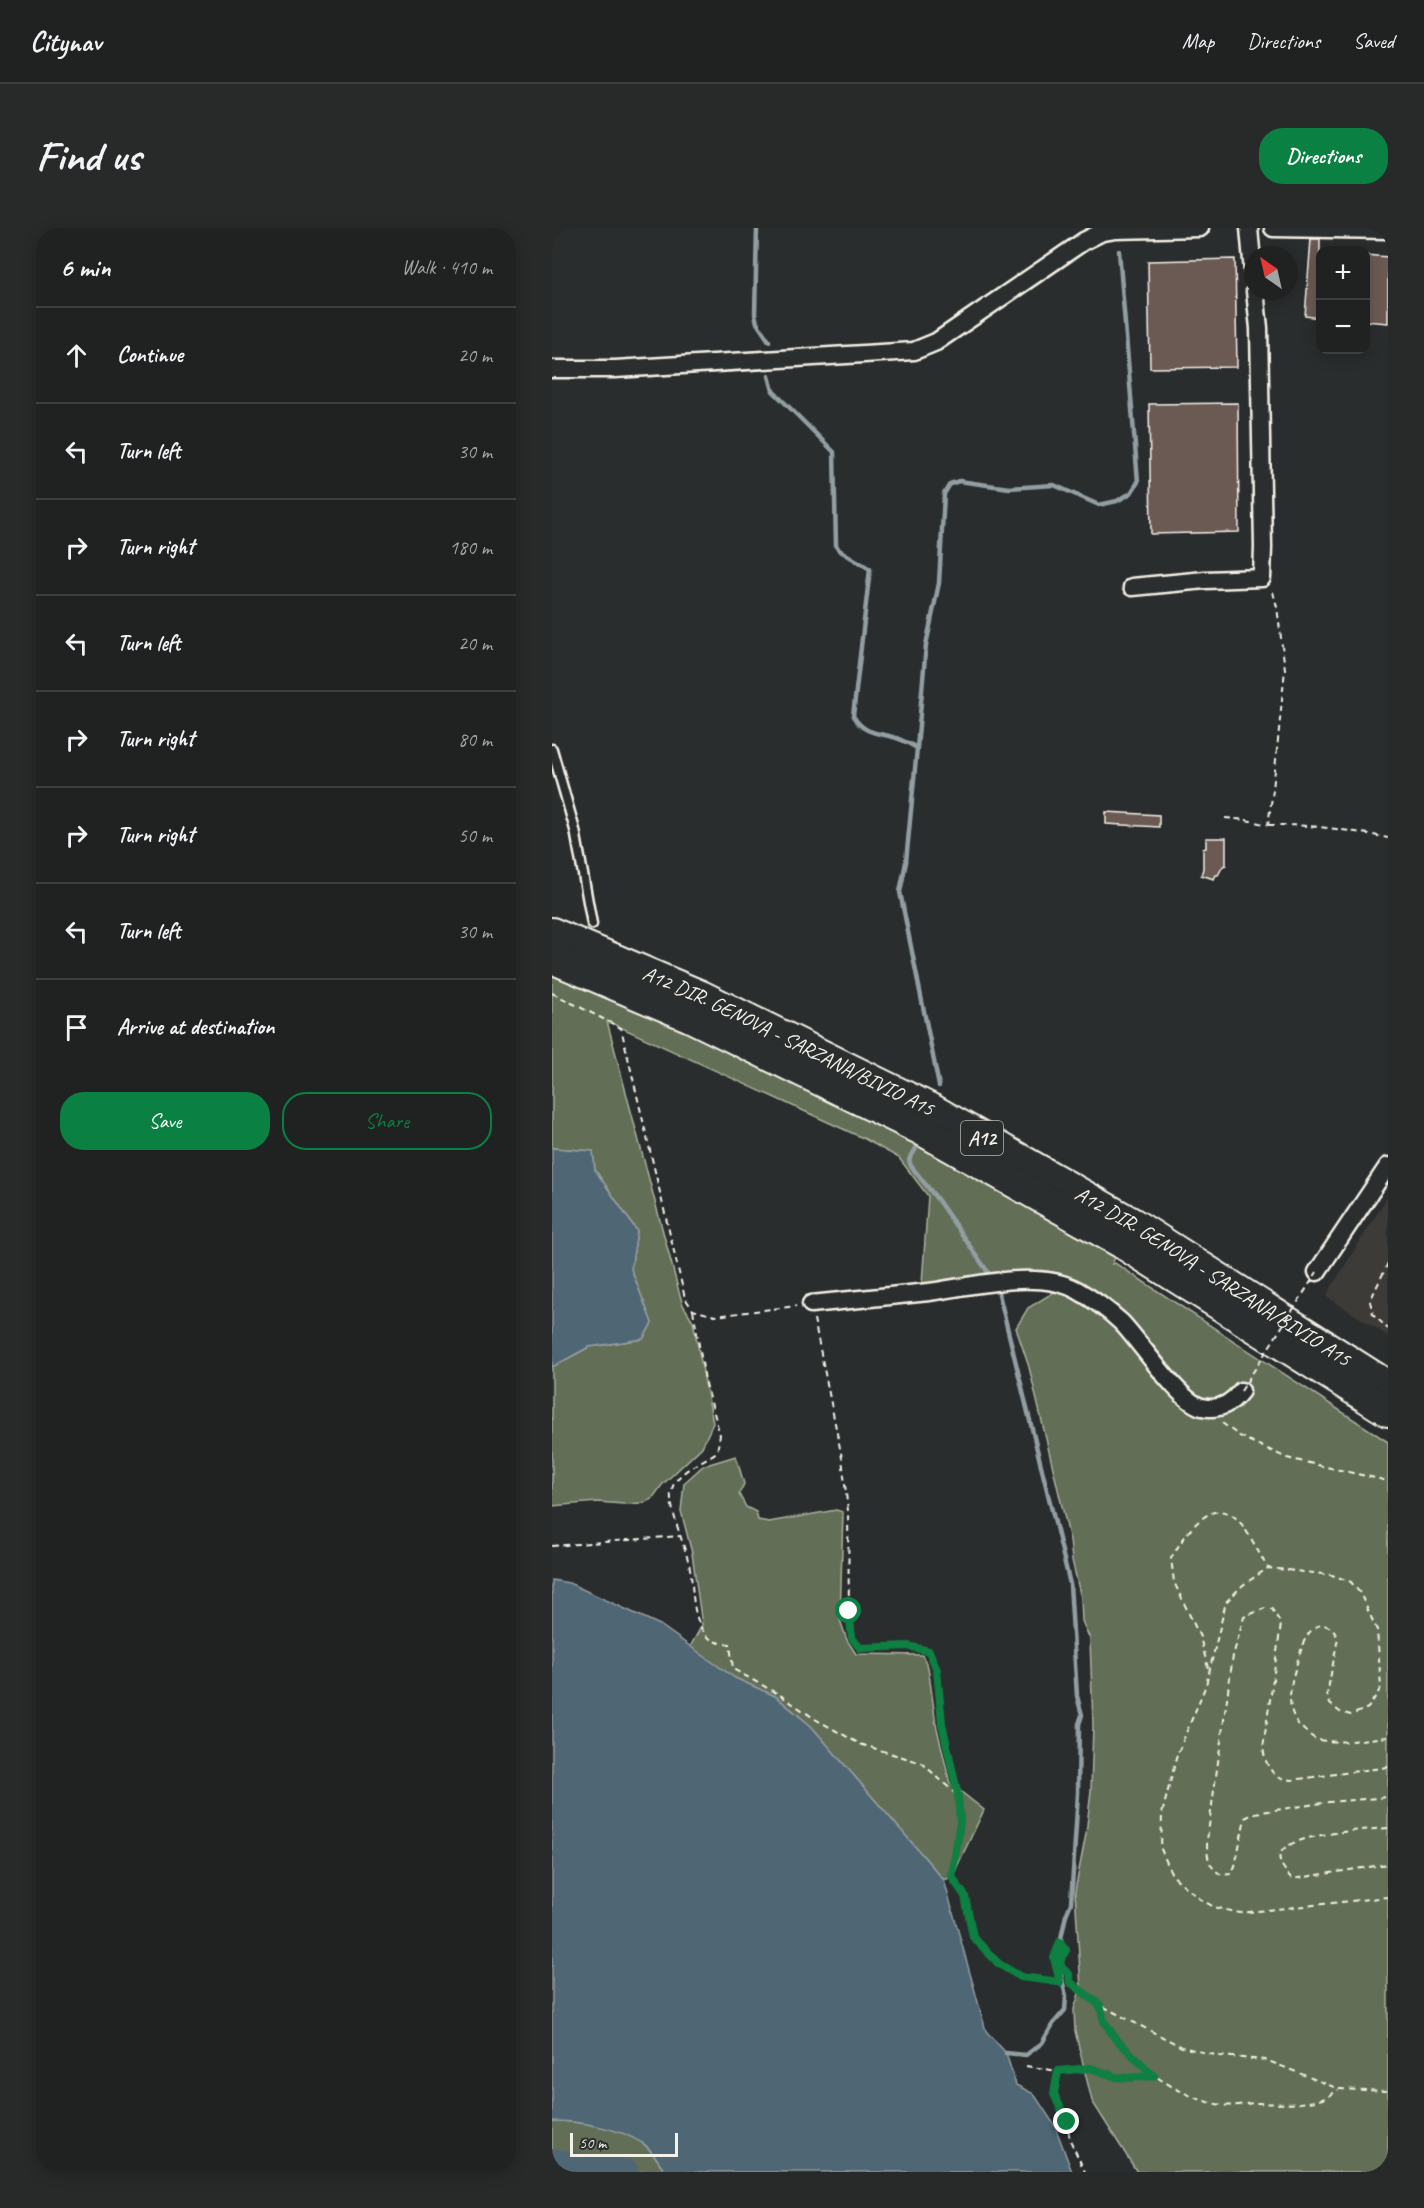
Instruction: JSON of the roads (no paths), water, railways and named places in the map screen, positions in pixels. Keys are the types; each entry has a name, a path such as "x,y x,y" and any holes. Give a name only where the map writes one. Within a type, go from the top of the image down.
{"highway":[{"name":"A12 DIR. GENOVA - SARZANA/BIVIO A15","path":"552,933 701,996 933,1110 1132,1222 1388,1386"},
{"name":"A12","path":"552,958 691,1017 920,1129 1122,1243 1388,1411"}],"street":[{"path":"552,369 615,369 914,351 936,342 1084,241 1102,232 1200,228"},
{"path":"1249,228 1251,246"},
{"path":"1273,228 1388,230"},
{"path":"1132,586 1262,578 1259,328 1256,300"},
{"path":"1317,1272 1388,1166"},
{"path":"811,1304 1008,1281 1047,1281 1071,1287 1095,1300 1122,1323 1184,1396 1200,1407 1216,1408 1232,1403 1241,1391"}],"lane":[{"path":"552,749 575,830 592,924"}],"water":[{"path":"552,1148 593,1151 595,1170 637,1231 631,1269 652,1323 643,1339 589,1347 552,1367"},
{"path":"552,1580 569,1583 660,1625 735,1678 775,1696 811,1726 944,1880 986,2031 1006,2053 1016,2085 1034,2094 1055,2126 1072,2172 665,2172 649,2149 622,2133 599,2126 552,2121"}],"waterway":[{"path":"757,228 755,314 757,323 769,341"},
{"path":"917,748 926,645 939,583 944,494 950,484 959,481 1009,488 1054,485 1099,505 1117,501 1131,493 1138,482 1119,251"},
{"path":"769,376 773,391 834,452 836,545 839,550 870,569 853,716 868,730 899,739 917,748 906,862 900,892 939,1086"},
{"path":"920,1142 909,1160 911,1166 990,1275"},
{"path":"998,1290 1070,1584 1077,1696 1082,1715 1079,1724 1078,1793 1071,1903 1066,1915 1057,1957 1066,1996 1065,2010 1053,2024 1042,2043 1026,2055 1006,2053"},
{"path":"552,2162 626,2172"}]}
